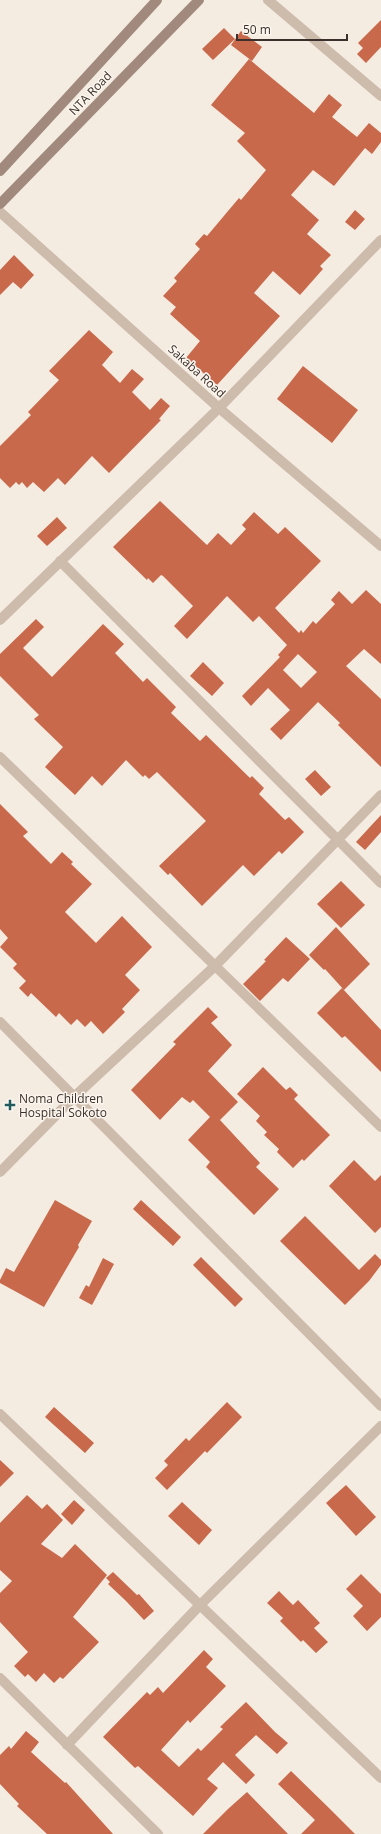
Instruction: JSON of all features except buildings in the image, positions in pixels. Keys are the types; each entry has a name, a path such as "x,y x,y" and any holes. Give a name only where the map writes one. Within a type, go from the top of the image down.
{"main road":[{"name":"NTA Road","path":"0,171 157,0"},
{"name":"NTA Road","path":"0,204 200,0"}],"street":[{"path":"268,0 381,96"},
{"name":"Sakaba Road","path":"0,212 219,408 381,546"},
{"path":"0,620 219,408 381,240"},
{"path":"60,561 381,883"},
{"path":"0,757 381,1127"},
{"path":"0,1172 74,1097 215,966 381,795"},
{"path":"0,1022 381,1406"},
{"path":"0,1414 199,1606 381,1778"},
{"path":"67,1745 199,1606 381,1426"},
{"path":"0,1678 158,1834"}],"place":[{"name":"Noma Children Hospital Sokoto","path":"10,1105"}]}
